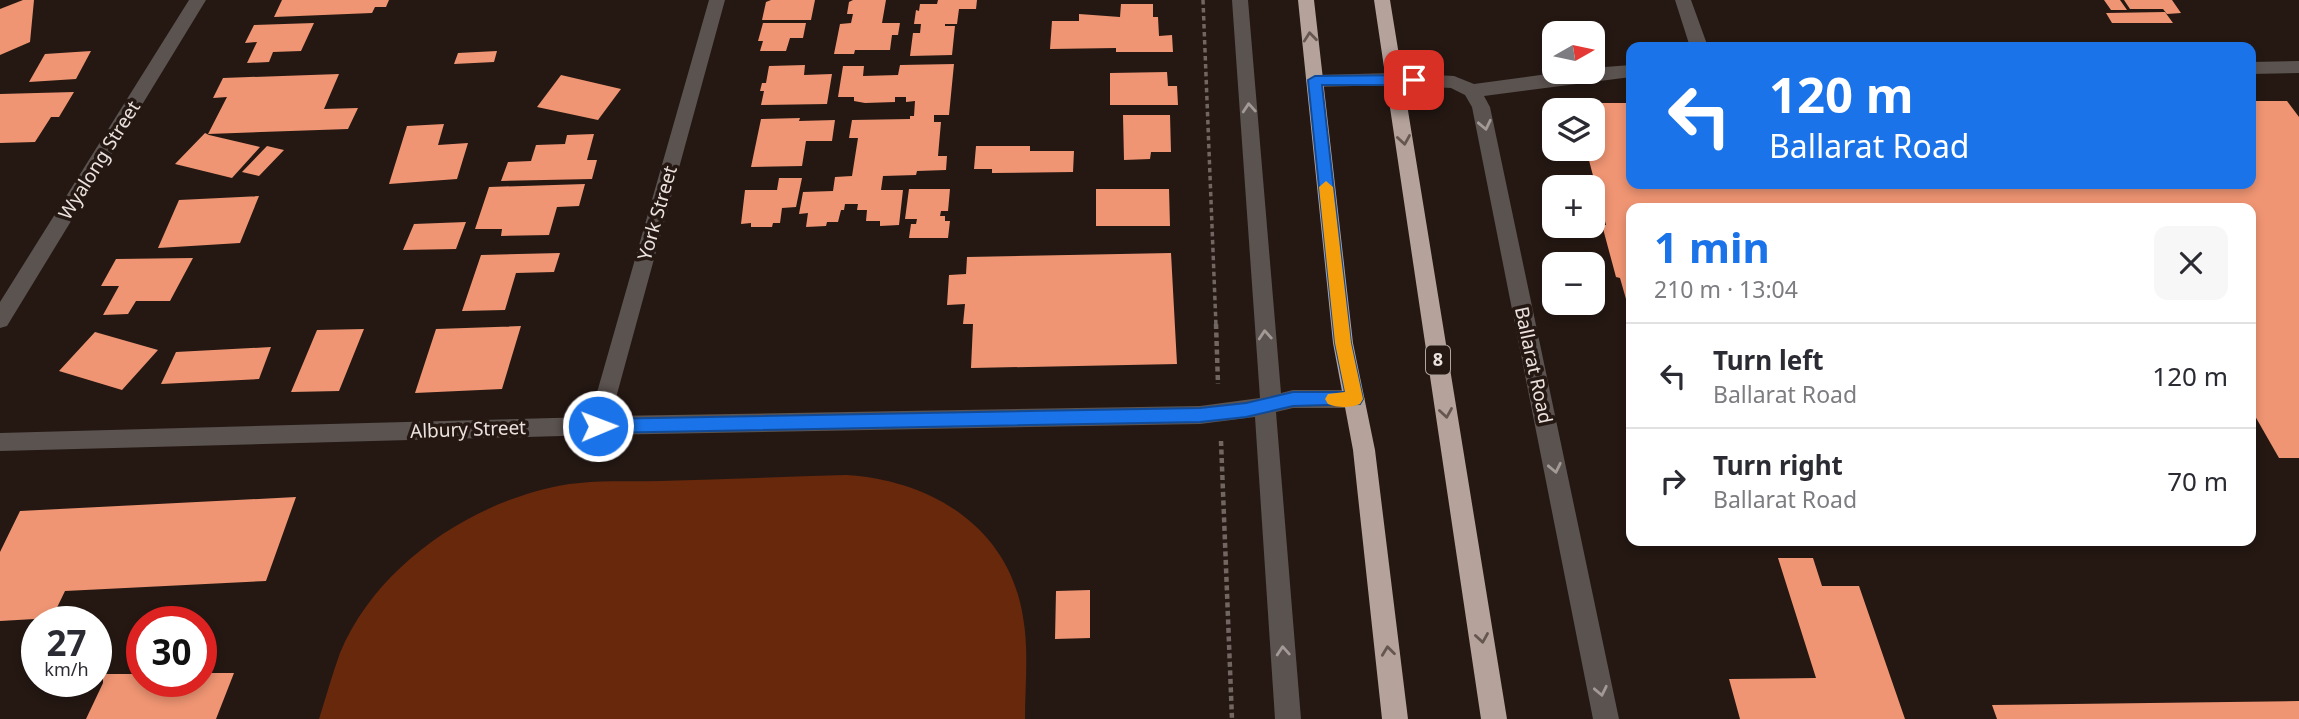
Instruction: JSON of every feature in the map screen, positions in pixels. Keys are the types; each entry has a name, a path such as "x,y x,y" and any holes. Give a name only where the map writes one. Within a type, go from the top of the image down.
{"highway":[{"path":"1306,0 1343,343 1364,450 1395,719"},
{"name":"8","path":"1382,0 1494,719"}],"street":[{"name":"Wyalong Street","path":"0,320 198,0"},
{"name":"York Street","path":"598,426 717,0"},
{"path":"1240,0 1287,719"},
{"path":"1683,0 1697,42"},
{"path":"2256,68 2299,67"},
{"path":"1315,80 1394,79 1454,82 1472,91 1626,71"},
{"name":"Ballarat Road","path":"1472,91 1481,107 1606,719"},
{"name":"Albury Street","path":"0,442 598,426 1220,414 1293,399 1354,399"}],"path":[{"path":"1203,0 1231,719"}],"shaded area":[{"path":"846,475 877,479 936,498 961,514 983,534 1001,558 1015,585 1025,630 1025,719 319,719 340,653 375,595 425,546 485,510 517,497 576,483"}],"building":[{"path":"23,0 34,0 30,42 0,55 0,9"},
{"path":"282,0 389,0 386,7 375,7 372,13 274,17"},
{"path":"815,0 811,20 762,20 766,2"},
{"path":"886,0 882,23 900,23 898,35 892,35 890,50 855,50 854,54 834,54 840,24 851,23 853,14 847,14 849,2"},
{"path":"938,0 977,0 976,9 959,9 957,24 945,24 955,26 952,55 910,56 913,33 920,33 921,24 914,24 916,10 919,11 920,4 937,4"},
{"path":"2104,0 2120,0 2127,10 2111,10"},
{"path":"2124,0 2172,0 2181,13 2167,14 2163,9 2130,9"},
{"path":"1121,4 1153,4 1153,17 1158,17 1159,36 1172,35 1173,52 1116,52 1116,48 1050,49 1052,21 1079,21 1079,14 1120,17"},
{"path":"2165,12 2173,23 2112,23 2106,13"},
{"path":"314,23 301,51 273,52 269,62 247,63 257,42 245,43 254,25"},
{"path":"763,23 806,23 803,38 790,38 786,51 760,51 763,41 758,41"},
{"path":"91,51 76,79 29,82 45,54"},
{"path":"497,51 494,62 454,64 458,53"},
{"path":"954,64 949,115 934,115 934,122 941,122 938,156 947,156 946,170 917,171 916,175 883,176 881,190 903,190 899,225 880,226 880,221 866,221 867,210 857,210 858,204 845,204 838,222 806,227 808,213 799,214 803,192 833,191 835,177 852,176 858,138 849,138 852,120 910,119 910,116 914,116 915,101 906,102 906,97 895,97 895,102 865,103 854,101 854,97 838,97 843,66 864,66 863,76 898,75 900,65"},
{"path":"805,65 804,75 832,74 827,104 761,105 764,91 760,91 762,83 766,83 769,66"},
{"path":"1167,72 1168,86 1177,86 1178,105 1110,105 1110,73"},
{"path":"339,74 324,109 358,108 348,129 208,134 227,97 213,98 223,78"},
{"path":"561,75 621,89 598,120 537,107"},
{"path":"74,92 59,117 51,117 35,142 0,143 0,94"},
{"path":"2256,101 2287,101 2299,117 2299,458 2279,458 2256,418 2256,203 1626,203 1626,299 1620,278 1616,277 1605,236 1605,175 1593,175 1589,161 1605,161 1605,103 1626,103 1626,189 2256,189"},
{"path":"1123,115 1170,115 1171,152 1151,152 1150,159 1124,160"},
{"path":"800,118 799,121 835,120 832,141 806,141 802,166 751,167 761,119"},
{"path":"444,124 438,145 468,143 457,179 389,184 407,126"},
{"path":"205,133 260,147 232,178 175,164"},
{"path":"594,134 587,160 597,160 592,179 501,181 508,162 531,161 536,145 565,144 567,135"},
{"path":"267,146 284,150 259,176 242,172"},
{"path":"976,146 1030,146 1030,151 1074,151 1073,172 992,173 992,169 974,169"},
{"path":"779,178 802,178 796,207 782,208 780,223 773,223 772,227 741,224 745,190 777,190"},
{"path":"585,184 579,206 557,207 549,235 501,236 502,229 475,229 489,187"},
{"path":"909,189 950,189 948,211 941,211 940,216 945,216 945,221 950,221 948,238 909,238 911,224 916,224 917,219 905,219"},
{"path":"1096,189 1169,189 1170,226 1096,226"},
{"path":"259,196 240,243 158,248 179,200"},
{"path":"466,222 456,249 403,250 414,224"},
{"path":"560,253 554,272 516,273 505,310 462,311 481,255"},
{"path":"1171,253 1177,364 971,368 973,324 963,324 965,304 947,305 949,275 966,274 967,257"},
{"path":"193,258 170,301 136,301 128,314 103,315 119,286 101,286 116,259"},
{"path":"521,326 502,389 415,393 436,329"},
{"path":"364,329 339,391 291,392 317,330"},
{"path":"95,332 158,350 122,390 59,371"},
{"path":"271,347 259,379 161,384 176,352"},
{"path":"296,497 266,581 65,591 58,606 21,606 21,620 0,621 0,552 20,511"},
{"path":"1778,558 1813,558 1822,586 1859,586 1905,719 1740,719 1729,679 1816,678"},
{"path":"1090,590 1090,638 1055,639 1056,591"},
{"path":"217,673 234,673 216,719 86,719 96,697 112,697 112,674 126,674 126,697 217,697"},
{"path":"2299,701 2299,719 1997,719 1992,705"}],"slow traffic":[{"path":"1326,187 1343,343 1354,399 1333,399"}],"route":[{"path":"598,426 1200,415 1246,410 1293,399 1354,399 1343,343 1315,80 1414,80"}]}
